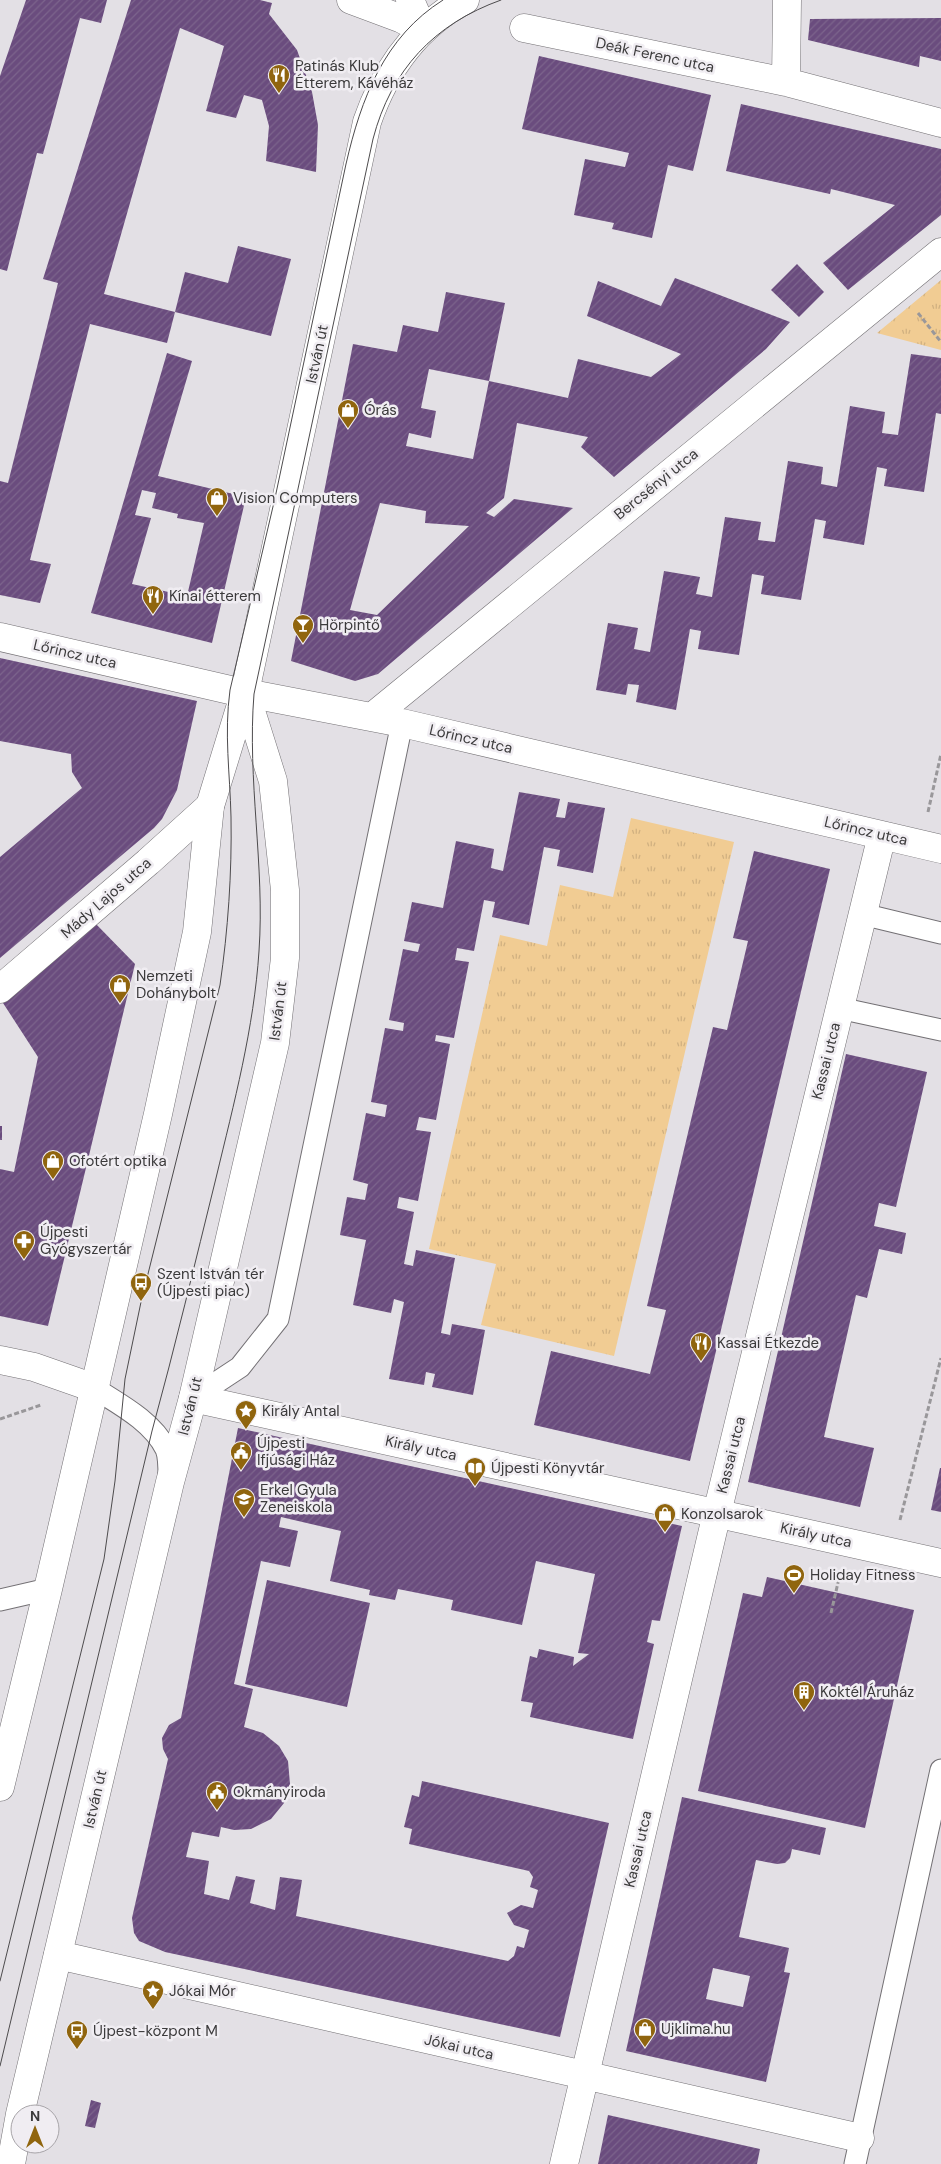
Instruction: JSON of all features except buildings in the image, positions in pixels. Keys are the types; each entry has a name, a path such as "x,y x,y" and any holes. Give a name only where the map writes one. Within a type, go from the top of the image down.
{"street":[{"path":"352,0 402,19 434,15"},
{"path":"410,0 434,15"},
{"name":"István út","path":"0,1786 48,1589 158,1114 197,932 210,806 245,692 368,122 375,101 396,61 434,15 465,0"},
{"path":"786,0 786,82"},
{"name":"Deák Ferenc utca","path":"524,28 786,82 941,123"},
{"name":"Bercsényi utca","path":"372,716 941,252"},
{"name":"Lőrincz utca","path":"0,637 230,690 372,716 931,846"},
{"name":"István út","path":"22,2104 170,1482 194,1398 275,1043 285,958 285,890 273,781 245,692"},
{"name":"Mády Lajos utca","path":"0,989 210,806"},
{"name":"Kassai utca","path":"564,2164 717,1513 882,834"},
{"path":"0,1360 34,1368 94,1388"},
{"name":"Király utca","path":"194,1398 941,1563"},
{"name":"Jókai utca","path":"58,1955 584,2076 857,2151"}],"lane":[{"path":"194,1398 240,1368 278,1319 402,723"},
{"path":"862,914 941,933"},
{"path":"839,1008 941,1030"},
{"path":"94,1388 133,1413 152,1431 166,1450 170,1482"},
{"path":"0,1600 48,1589"},
{"path":"857,2151 941,1770"}],"path":[{"path":"931,846 941,754"},
{"path":"892,1552 941,1358"}],"green space":[{"path":"941,280 941,350 877,333"},
{"path":"631,818 734,842 614,1356 481,1325 496,1264 429,1249 500,935 547,946 560,885 613,897"}],"tram line":[{"path":"0,1981 104,1559 115,1481 125,1379 141,1302 220,985 231,859 227,738 230,690 275,498 346,164 359,116 378,72 390,51 405,32 443,0"},
{"path":"0,2066 152,1431 230,1122 248,1037 259,951 260,919 252,726 254,694 373,139 391,92 404,71 419,53 436,36 455,22 501,0"}],"place":[{"name":"Patinás Klub Étterem, Kávéház","path":"279,94"},
{"name":"Órás","path":"348,429"},
{"name":"Vision Computers","path":"217,517"},
{"name":"Kínai étterem","path":"153,615"},
{"name":"Hörpintő","path":"303,644"},
{"name":"Nemzeti Dohánybolt","path":"120,1004"},
{"name":"Ofotért optika","path":"53,1180"},
{"name":"Újpesti Gyógyszertár","path":"24,1260"},
{"name":"Szent István tér (Újpesti piac)","path":"141,1302"},
{"name":"Kassai Étkezde","path":"701,1362"},
{"name":"Király Antal","path":"246,1430"},
{"name":"Újpesti Ifjúsági Ház","path":"241,1471"},
{"name":"Újpesti Könyvtár","path":"475,1487"},
{"name":"Erkel Gyula Zeneiskola","path":"244,1518"},
{"name":"Konzolsarok","path":"665,1533"},
{"name":"Holiday Fitness","path":"794,1594"},
{"name":"Koktél Áruház","path":"804,1711"},
{"name":"Okmányiroda","path":"217,1811"},
{"name":"Jókai Mór","path":"153,2010"},
{"name":"Ujklima.hu","path":"645,2048"},
{"name":"Újpest-központ M","path":"77,2050"}]}
